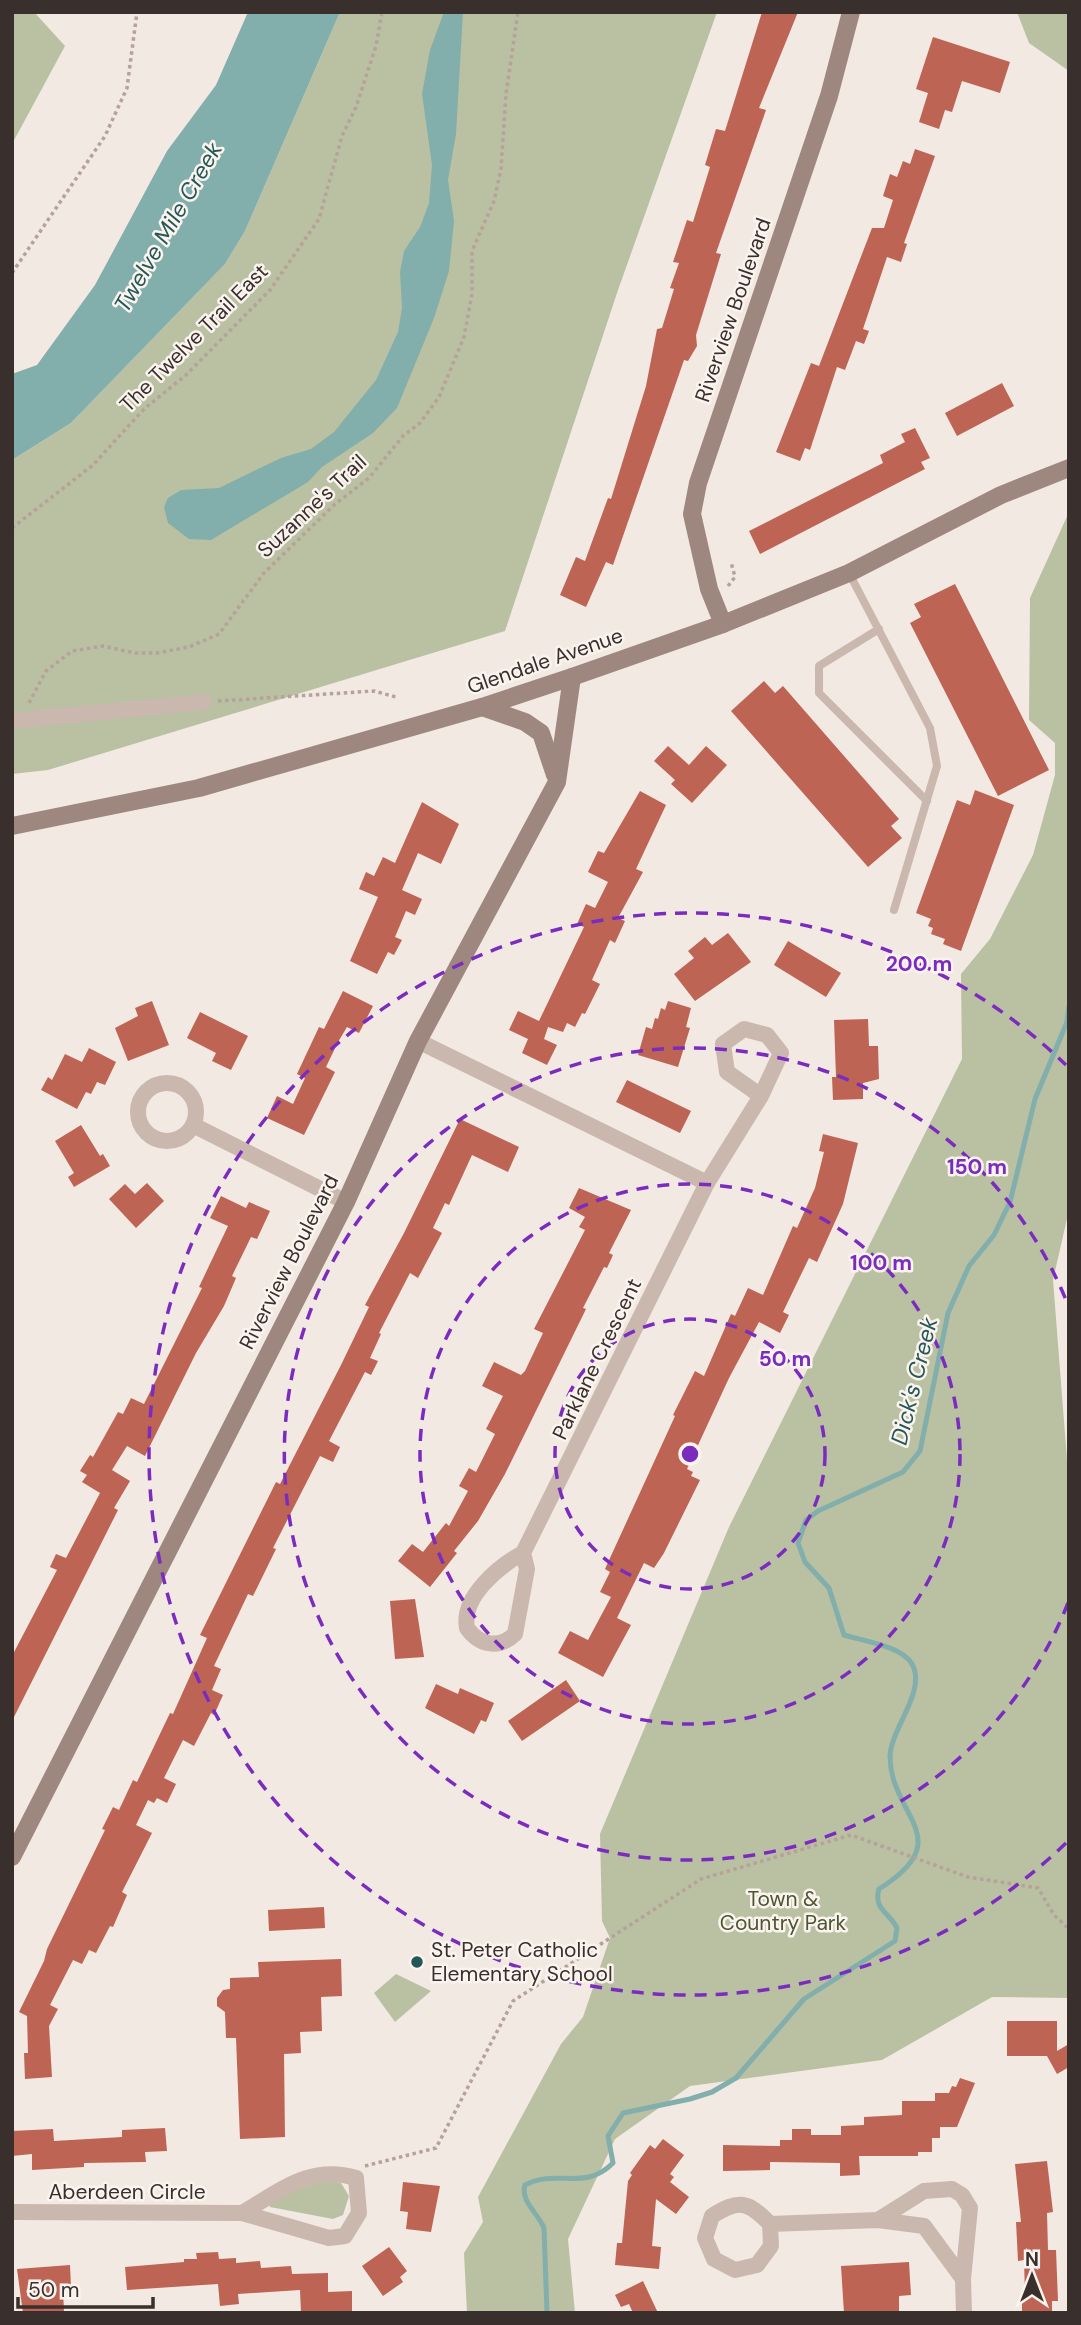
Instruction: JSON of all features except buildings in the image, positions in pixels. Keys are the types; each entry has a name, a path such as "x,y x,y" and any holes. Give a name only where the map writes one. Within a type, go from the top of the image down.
{"street":[{"name":"Riverview Boulevard","path":"723,624 709,589 692,514 698,483 829,96 851,12"},
{"name":"Glendale Avenue","path":"12,826 199,788 482,707 572,677 723,624 849,573 1001,495 1069,468"},
{"name":"Riverview Boulevard","path":"12,1857 346,1202 418,1041 557,782 572,677"},
{"path":"16,720 204,702"},
{"path":"482,707 525,722 541,733 557,782"},
{"path":"418,1041 707,1183"},
{"name":"Parklane Crescent","path":"523,1553 527,1569 515,1634 499,1644 480,1641 467,1628 468,1606 506,1562 523,1553 707,1183 761,1096"},
{"path":"193,1125 346,1202"},
{"path":"242,2213 305,2176 340,2173"},
{"name":"Aberdeen Circle","path":"12,2212 242,2213 329,2238 345,2236 359,2213 356,2178 340,2173"},
{"path":"878,2220 925,2191 951,2189 962,2195 970,2208 963,2279 964,2313"},
{"path":"770,2224 771,2246 757,2265 735,2270 715,2259 705,2238 712,2216 732,2204 754,2207 770,2224 878,2220 924,2226 963,2279"}],"lane":[{"path":"849,573 930,728 937,766 894,910"},
{"path":"879,629 819,666 819,693 927,801"}],"path":[{"path":"12,273 105,136 127,88 137,12"},
{"name":"The Twelve Trail East","path":"12,528 93,465 144,409 186,374 270,289 318,219 342,136 356,107 376,46 382,12"},
{"name":"Suzanne's Trail","path":"16,720 46,671 72,651 103,646 135,653 157,653 189,647 219,634 264,573 334,505 369,478 403,436 420,423 439,397 464,337 472,294 472,251 494,201 501,169 506,94 518,12"},
{"path":"728,586 735,577 732,562"},
{"path":"204,702 374,691 396,697"},
{"path":"340,2173 436,2148 513,2001 702,1879 851,1835 968,1877 1038,1888 1054,1915 1069,1929"}],"green space":[{"path":"12,12 34,12 65,46 12,144"},
{"path":"340,12 717,12 618,290 505,631 48,770 12,774 12,460 71,423 225,264 245,231"},
{"path":"1017,12 1069,12 1069,71 1029,43"},
{"name":"Town & Country Park","path":"1069,512 1069,1210 1053,1280 1069,1485 1069,1998 992,1997 882,2060 690,2086 615,2139 568,2239 575,2313 467,2313 464,2253 483,2222 478,2197 561,2044 583,2017 610,1938 602,1921 600,1834 729,1527 962,1059 961,974 990,939 1033,855 1055,775 1055,743 1029,720 1030,598"},
{"path":"396,1974 431,1991 395,2022 374,1993"},
{"path":"326,2180 341,2183 349,2196 343,2215 333,2219 270,2207 269,2202 277,2196"}],"water":[{"name":"Twelve Mile Creek","path":"248,12 340,12 245,231 225,264 71,423 12,460 12,374 37,365 95,285 167,151 216,85"},
{"path":"444,12 463,12 456,134 448,180 454,221 449,271 434,318 397,408 373,433 322,467 308,482 211,540 189,539 168,523 164,507 168,498 181,490 219,488 281,458 311,449 334,432 376,380 398,332 402,308 400,272 404,251 420,227 429,203 432,165 422,94 430,50"}],"waterway":[{"name":"Dick's Creek","path":"547,2313 544,2228 527,2202 525,2185 537,2180 581,2178 602,2172 613,2163 608,2136 623,2113 690,2099 712,2092 736,2078 804,1999 895,1941 897,1928 880,1906 878,1896 879,1889 903,1871 915,1855 918,1841 915,1826 893,1777 890,1756 896,1734 912,1698 915,1675 912,1664 900,1653 844,1635 829,1588 805,1562 798,1543 806,1520 818,1511 903,1472 920,1451 948,1313 969,1266 994,1235 1010,1202 1035,1099 1067,1022 1069,1006"}],"place":[{"name":"St. Peter Catholic Elementary School","path":"417,1962"}]}
